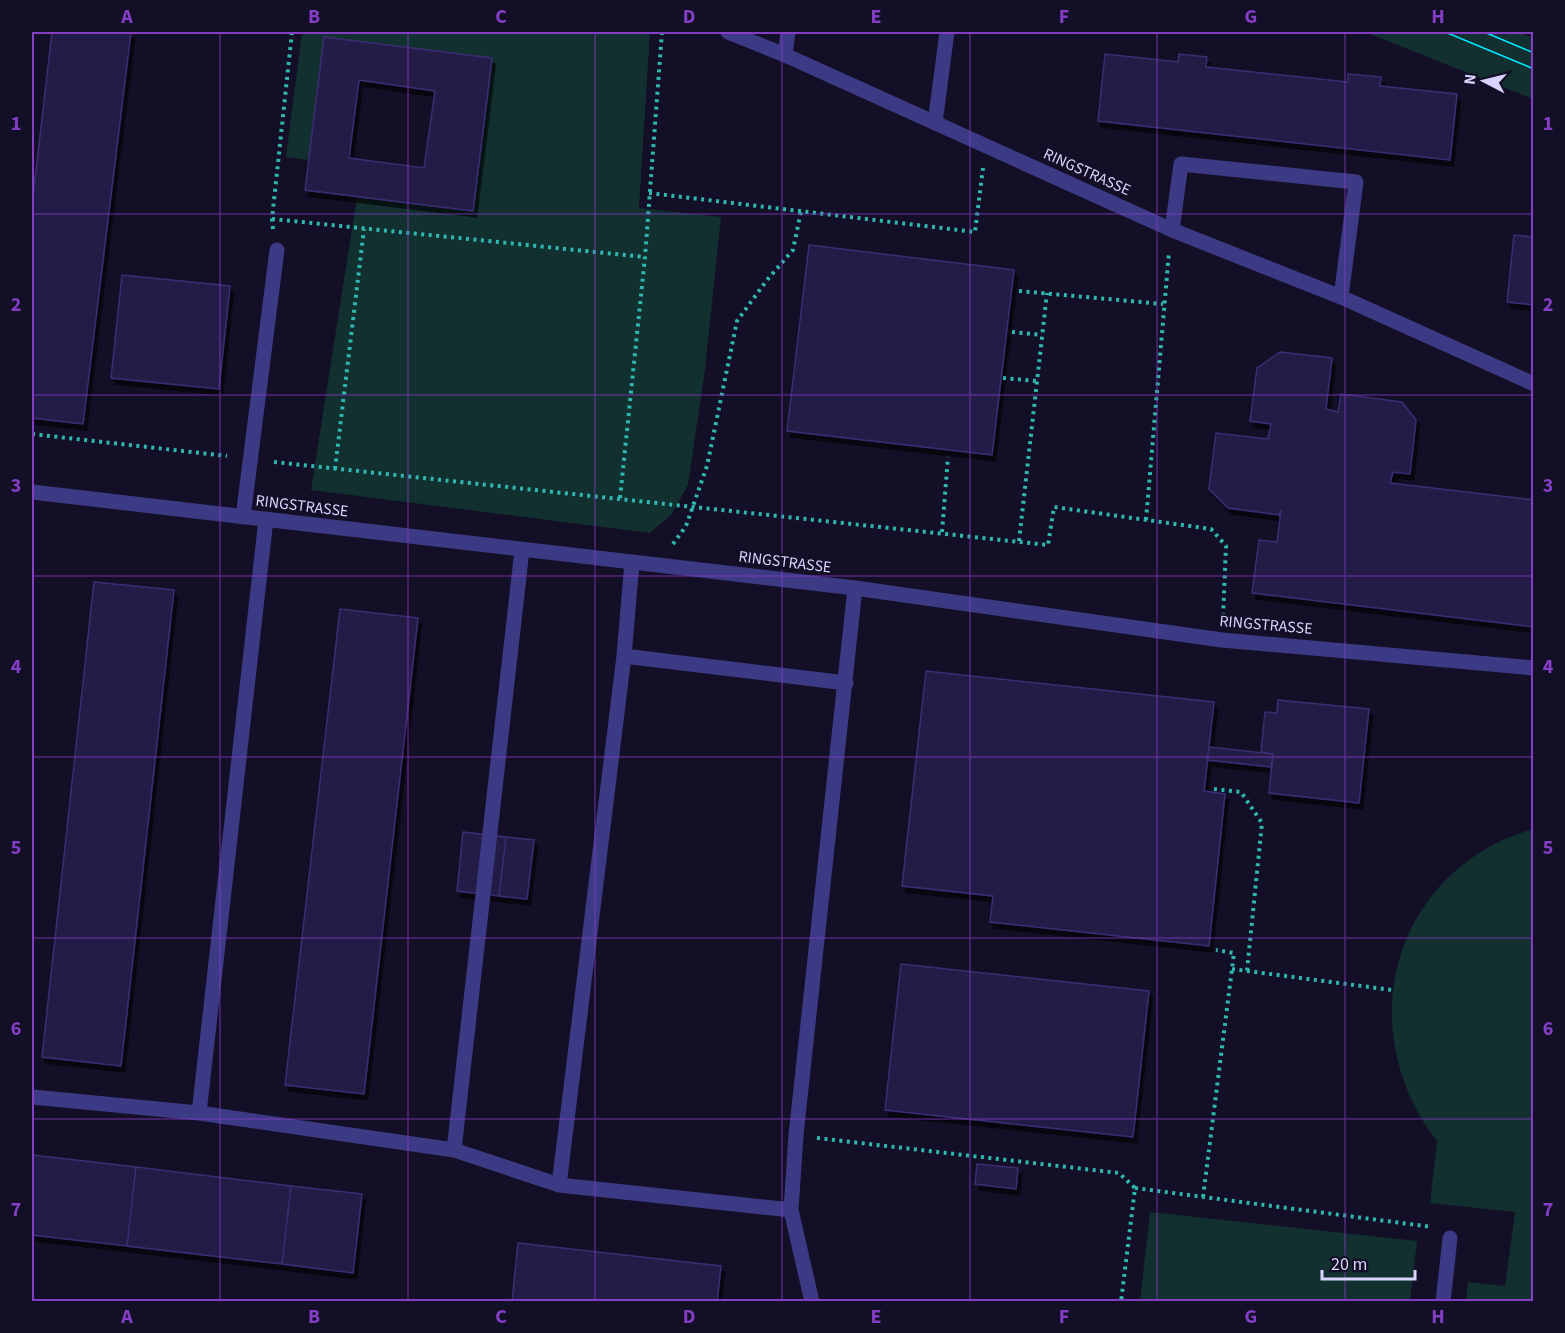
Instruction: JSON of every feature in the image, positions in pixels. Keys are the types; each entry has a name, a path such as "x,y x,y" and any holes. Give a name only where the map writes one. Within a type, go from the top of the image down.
{"lane":[{"name":"RINGSTRASSE","path":"728,32 785,55 1172,230 1341,297 1533,384"},
{"path":"785,55 788,32"},
{"path":"935,123 947,32"},
{"path":"1172,230 1181,164 1356,182 1341,297"},
{"path":"243,517 277,250"},
{"name":"RINGSTRASSE","path":"32,492 855,588 1222,640 1533,668"},
{"path":"199,1113 266,519"},
{"path":"454,1150 522,550"},
{"path":"559,1185 624,656 632,562"},
{"path":"812,1302 790,1210 796,1135 855,588"},
{"path":"624,656 846,683"},
{"path":"32,1097 199,1113 454,1150 559,1185 790,1210"},
{"path":"1443,1238 1443,1302"}],"path":[{"path":"277,250 272,219 292,32"},
{"path":"620,498 645,257 662,32"},
{"path":"650,193 975,232 986,146"},
{"path":"671,547 686,526 707,466 737,321 767,279 793,250 801,211"},
{"path":"272,219 645,257"},
{"path":"334,469 363,229"},
{"path":"1146,520 1163,304 1172,230"},
{"path":"1019,291 1163,304"},
{"path":"1019,541 1047,293"},
{"path":"1012,332 1042,335"},
{"path":"1003,378 1036,381"},
{"path":"32,434 334,469 1048,544 1054,507 1211,530 1226,546 1222,640"},
{"path":"942,532 948,457"},
{"path":"1214,789 1241,792 1262,823 1247,971"},
{"path":"1203,1197 1234,953 1216,950"},
{"path":"1232,969 1392,990"},
{"path":"796,1135 1119,1173 1135,1188 1436,1227 1443,1238"},
{"path":"1121,1302 1135,1188"}],"green space":[{"path":"302,32 650,32 639,208 721,217 705,369 688,485 671,515 650,533 311,490 357,197 473,211 492,58 324,37 309,160 286,157"},
{"path":"1365,32 1519,32 1533,38 1533,99"},
{"path":"1533,829 1533,1301 1466,1301 1468,1282 1505,1286 1515,1212 1430,1203 1437,1141 1410,1097 1396,1051 1392,1004 1400,958 1418,916 1447,879 1485,849"},
{"path":"1150,1212 1417,1241 1410,1301 1140,1301"}],"building":[{"path":"52,32 131,32 83,424 32,418 32,205"},
{"path":"324,37 492,58 473,211 305,190","holes":["359,80 435,91 424,168 349,158"]},
{"path":"1105,54 1178,62 1179,54 1207,57 1206,67 1348,82 1348,74 1381,77 1380,86 1457,94 1450,160 1098,121"},
{"path":"1514,235 1534,237 1534,305 1507,302"},
{"path":"809,245 1014,270 992,455 787,431"},
{"path":"122,275 230,286 219,389 111,378"},
{"path":"1280,352 1332,358 1326,409 1338,412 1341,394 1402,402 1416,420 1410,474 1393,472 1390,483 1534,500 1534,627 1252,593 1259,540 1277,542 1281,510 1279,515 1228,508 1209,489 1216,433 1268,439 1271,424 1250,421 1257,368"},
{"path":"94,582 174,590 121,1066 42,1057"},
{"path":"340,609 418,618 364,1094 285,1085"},
{"path":"926,671 1214,702 1204,791 1225,794 1209,946 990,922 993,896 902,886"},
{"path":"1278,700 1369,709 1359,803 1269,793 1273,754 1261,752 1265,712 1277,713"},
{"path":"1209,747 1273,754 1271,767 1207,760"},
{"path":"463,832 506,837 499,896 457,891"},
{"path":"506,837 534,840 527,899 499,896"},
{"path":"901,964 1149,991 1133,1137 885,1110"},
{"path":"32,1155 136,1167 127,1246 32,1235"},
{"path":"977,1164 1018,1168 1016,1189 975,1184"},
{"path":"136,1167 291,1186 282,1264 127,1246"},
{"path":"291,1186 362,1194 353,1273 282,1264"},
{"path":"518,1243 721,1266 717,1302 512,1302"}],"tram line":[{"path":"1445,32 1534,69"},
{"path":"1484,32 1534,53"}]}
